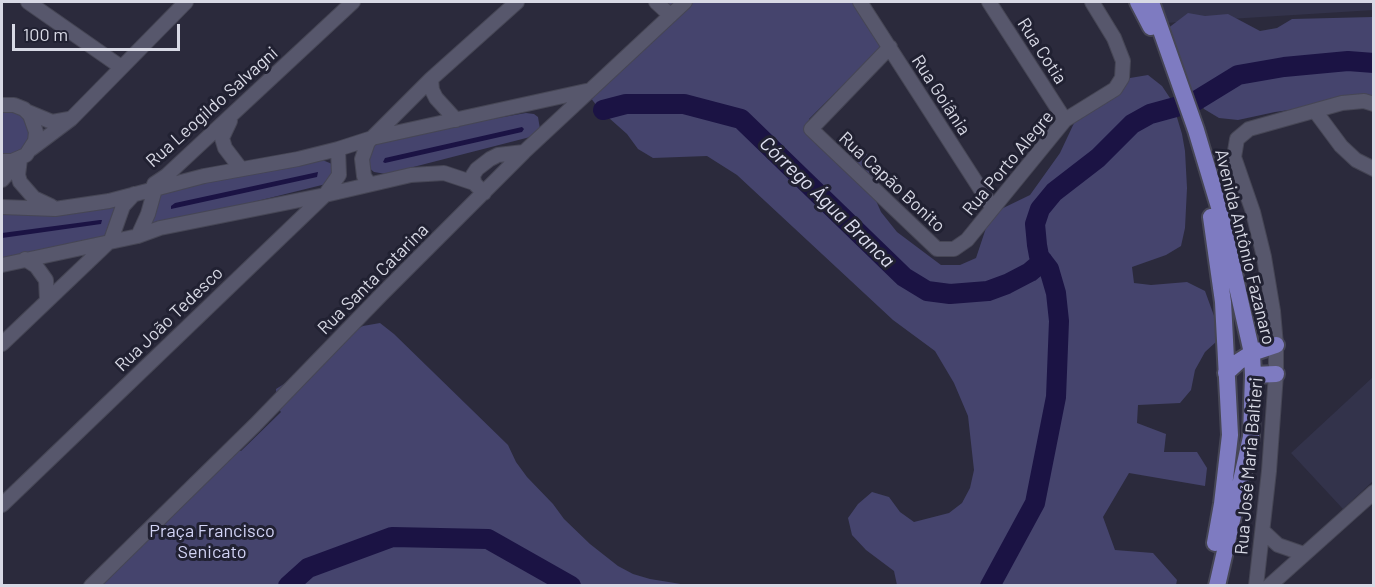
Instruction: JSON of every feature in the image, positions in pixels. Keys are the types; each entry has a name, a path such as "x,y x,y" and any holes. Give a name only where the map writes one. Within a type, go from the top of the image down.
{"main road":[{"name":"Avenida Antônio Fazanaro","path":"1138,2 1175,72"},
{"name":"Avenida Antônio Fazanaro","path":"1151,2 1195,128 1219,207 1252,354 1251,437 1217,585"},
{"name":"Avenida Antônio Fazanaro","path":"1195,128 1223,302 1230,435 1222,504 1206,585"},
{"path":"1227,373 1238,362 1252,354 1276,345"},
{"path":"1253,375 1276,374"},
{"path":"1230,435 1237,438 1251,437"}],"street":[{"path":"28,2 121,67"},
{"path":"2,180 31,149 71,119 184,2"},
{"name":"Rua Leogildo Salvagni","path":"2,344 111,240 123,206 134,194 166,176 353,2"},
{"path":"369,184 364,176 362,159 368,142 431,79 517,2"},
{"path":"656,2 670,15"},
{"name":"Rua Santa Catarina","path":"91,585 255,425 524,152 685,2"},
{"name":"Rua Goiânia","path":"860,2 992,207"},
{"name":"Rua Cotia","path":"989,2 1065,120"},
{"name":"Rua Porto Alegre","path":"954,249 967,240 1065,120 1115,89 1122,78 1123,61 1118,48 1092,2"},
{"name":"Rua Capão Bonito","path":"890,47 811,129 937,249 954,249"},
{"path":"431,79 432,90 436,98 456,120"},
{"path":"2,207 56,209 109,201 241,169 298,159 372,138 589,91"},
{"name":"Rua José Maria Baltieri","path":"1256,585 1263,531 1276,374 1276,345 1274,311 1264,257 1253,212 1234,157 1237,139 1249,129 1342,103 1364,101 1374,104"},
{"path":"4,103 52,122 71,119"},
{"path":"531,105 545,110 554,124"},
{"path":"24,109 30,116 36,132 31,149"},
{"path":"1316,111 1341,146 1356,160 1374,170"},
{"path":"234,114 222,138 225,148 241,169"},
{"name":"Rua João Tedesco","path":"2,505 325,195 339,175 338,149"},
{"path":"474,183 473,176 477,169 489,159 498,155 524,152"},
{"path":"2,161 20,159"},
{"path":"20,159 18,175 25,189 34,198 56,209"},
{"path":"2,265 138,236 160,228 325,195 411,175 444,173 474,183 484,193"},
{"path":"138,236 148,214 154,189"},
{"path":"25,260 36,266 46,280 47,300"},
{"path":"1269,585 1374,492"},
{"path":"1263,531 1278,545 1304,554"}],"shaded area":[{"path":"1156,2 1373,2 1374,10 1165,23"},
{"path":"522,127 524,129 522,132 383,162 385,158"},
{"path":"318,172 317,177 171,209 175,203"},
{"path":"102,220 101,224 2,238 2,233"},
{"path":"1373,377 1373,481 1343,509 1291,453"}],"green space":[{"path":"665,2 853,2 883,46 850,87 839,89 809,119 810,124 847,156 863,151 877,163 880,180 874,196 881,212 897,232 941,265 960,265 976,258 987,225 997,211 1030,195 1060,153 1075,121 1113,85 1130,78 1148,75 1162,86 1172,101 1185,151 1187,188 1185,228 1181,246 1166,255 1132,267 1134,283 1151,285 1187,282 1205,291 1217,324 1217,341 1205,352 1195,370 1191,390 1180,403 1138,405 1137,423 1166,434 1164,452 1197,452 1207,468 1205,486 1129,473 1103,517 1115,550 1153,553 1177,580 1176,585 897,585 894,571 866,550 852,535 848,518 858,504 872,492 889,497 900,512 914,522 949,513 962,503 970,488 974,470 968,416 954,383 935,351 893,320 737,175 707,156 653,158 638,149 627,134 600,110 590,97 661,19"},
{"path":"1188,13 1205,16 1228,14 1260,31 1277,28 1292,19 1373,17 1373,98 1275,112 1238,120 1219,118 1204,109 1194,95 1167,29"},
{"path":"9,109 23,115 30,128 28,143 17,154 2,155 2,110"},
{"path":"526,113 538,117 540,129 534,136 386,174 374,172 368,167 369,144 384,138"},
{"path":"320,159 337,166 334,182 148,228 155,203 161,195 198,182"},
{"path":"117,205 107,240 2,263 2,214"},
{"name":"Praça Francisco Senicato","path":"380,323 508,445 516,462 527,477 564,519 590,544 618,566 633,574 687,585 83,586 138,529 164,508 190,478 203,467 233,449 241,451 281,412 277,407 276,389 306,370 347,334 363,326"}],"waterway":[{"path":"990,586 1035,503 1056,397 1059,321 1056,293 1049,269 1039,256 1037,245 1035,224 1040,209 1054,192 1098,158 1132,124 1150,114 1194,102 1238,75 1284,67 1348,61 1374,63"},
{"name":"Córrego Água Branca","path":"603,110 626,104 684,104 741,119 904,277 927,291 950,294 988,291 1030,272 1043,261"},
{"path":"288,586 308,568 392,537 488,539 571,586"}]}
